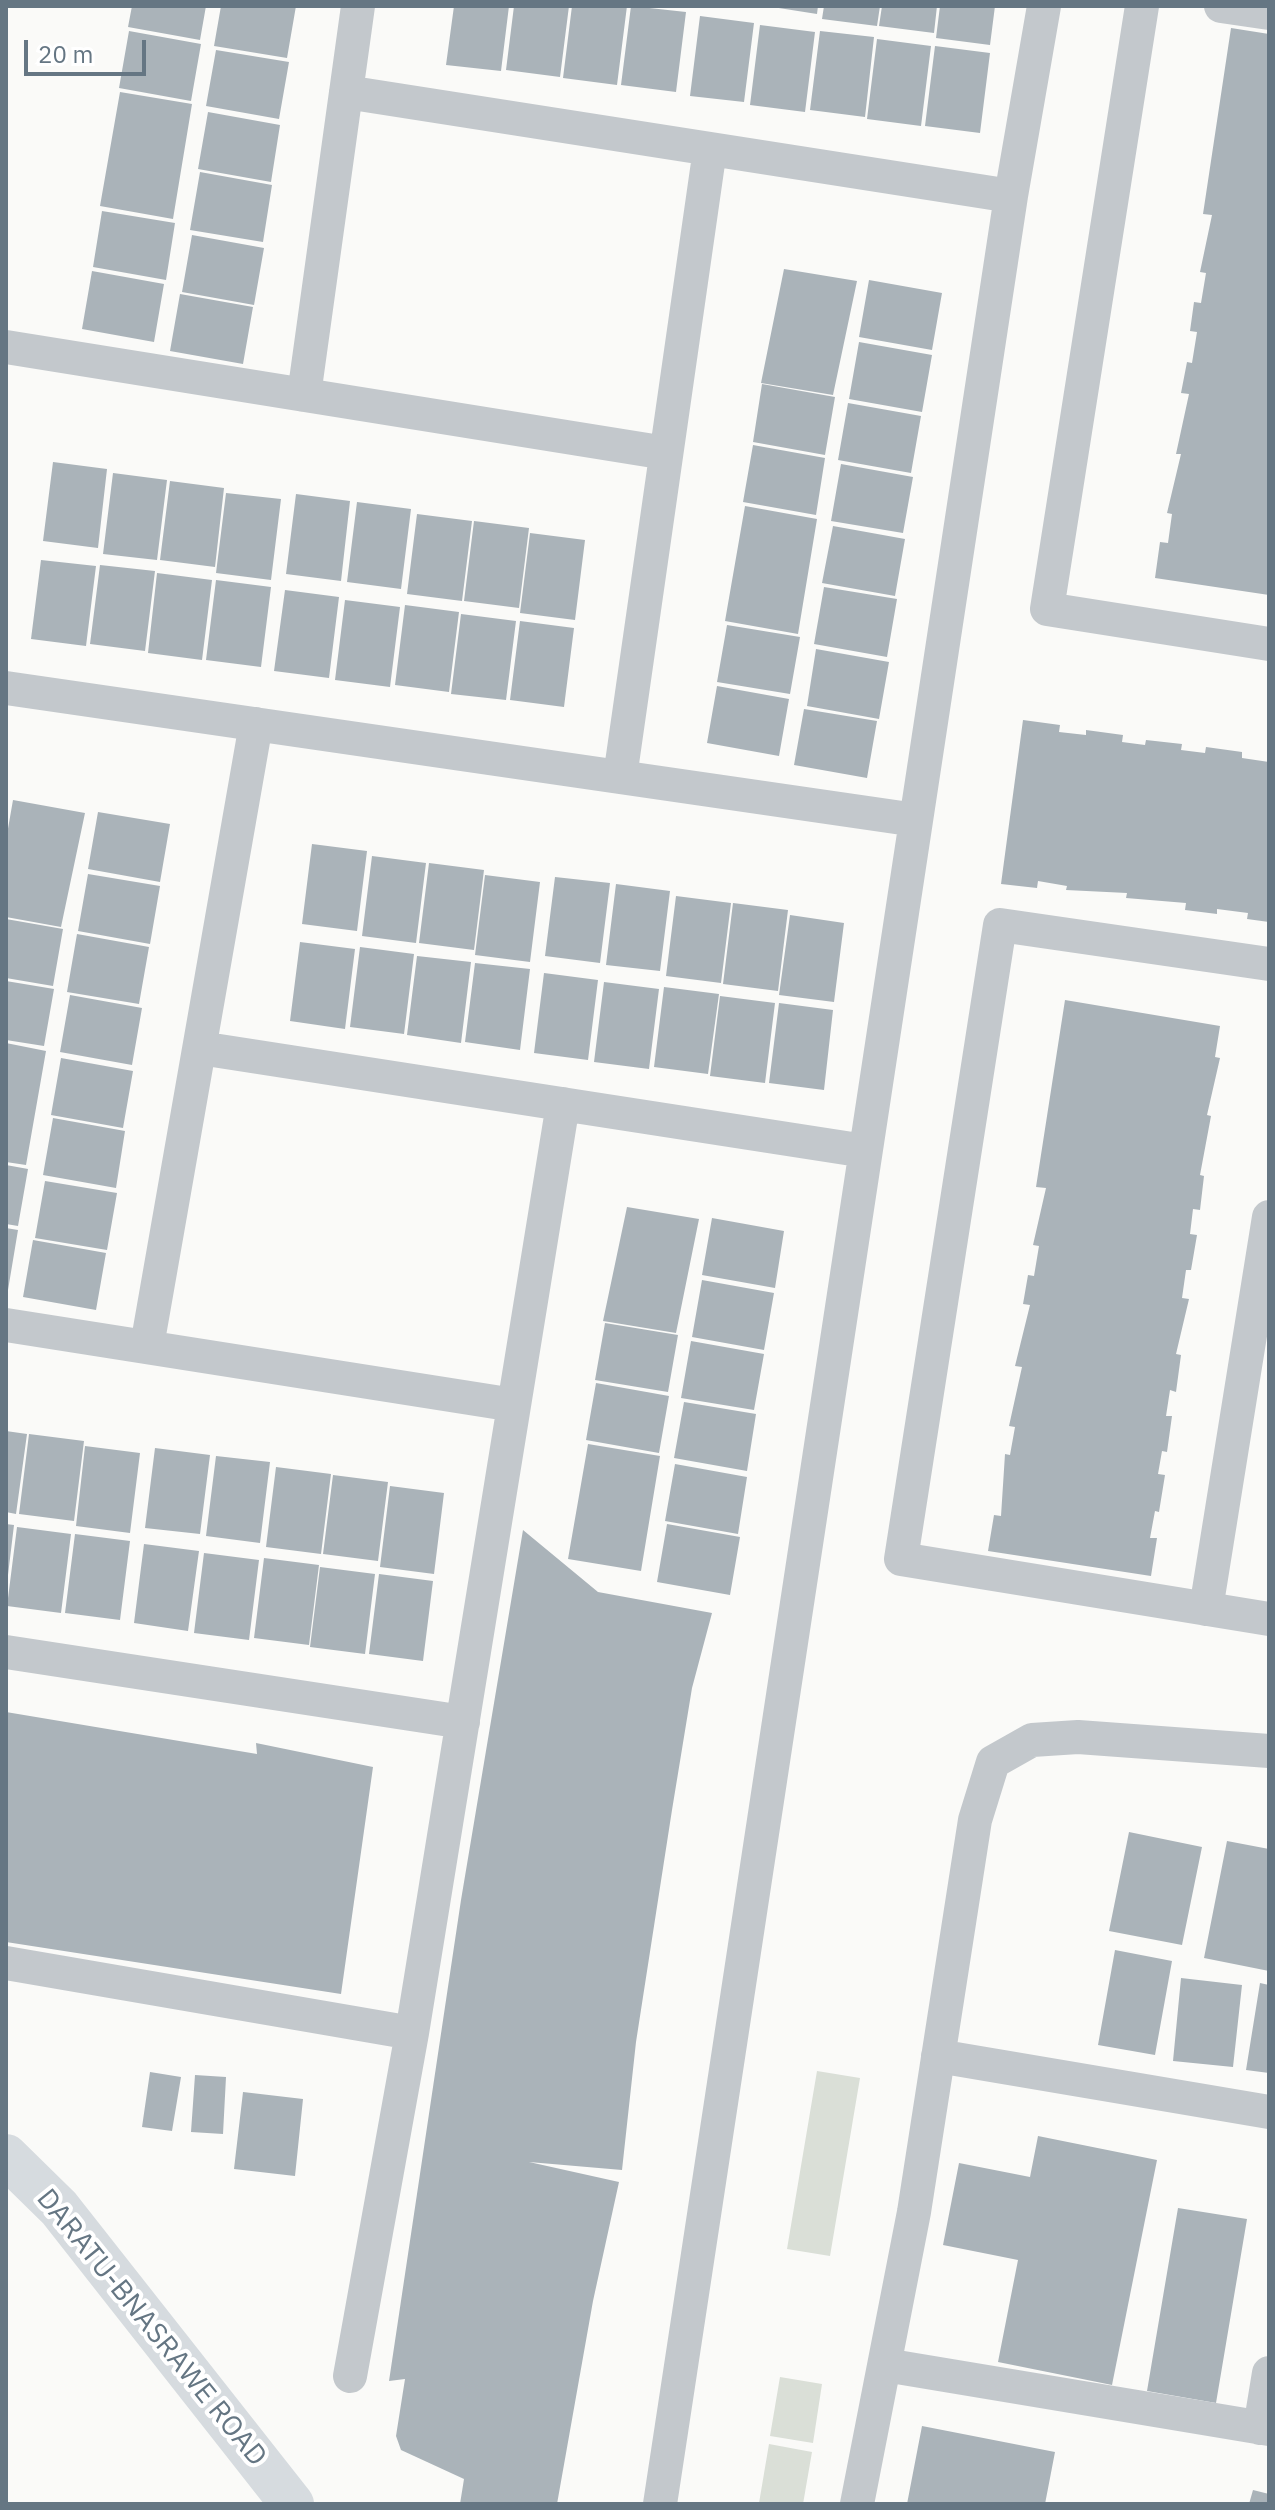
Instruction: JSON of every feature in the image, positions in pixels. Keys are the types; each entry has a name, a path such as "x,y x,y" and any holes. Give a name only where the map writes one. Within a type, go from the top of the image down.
{"street":[{"path":"304,395 358,6"},
{"path":"660,2504 1011,196 1044,6"},
{"path":"1142,6 1047,609 1269,644"},
{"path":"1221,6 1269,13"},
{"path":"346,92 1011,196"},
{"path":"620,777 710,149"},
{"path":"6,347 666,453"},
{"path":"6,688 916,820"},
{"path":"147,1346 256,724"},
{"path":"1269,964 1000,925 901,1559 1269,1619"},
{"path":"200,1048 865,1151"},
{"path":"350,2376 412,2033 563,1104"},
{"path":"1206,1609 1264,1283 1269,1217"},
{"path":"6,1325 514,1405"},
{"path":"6,1652 463,1722"},
{"path":"857,2504 914,2212 975,1820 993,1762 1032,1740 1078,1737 1269,1751"},
{"path":"6,1963 412,2033"},
{"path":"938,2056 1269,2112"},
{"name":"DARATU-BNASRAWE ROAD","path":"6,2156 59,2208 292,2504"},
{"path":"885,2365 1264,2428 1269,2373"}],"shaded area":[{"path":"817,2071 860,2078 830,2256 787,2249"},
{"path":"780,2377 822,2384 813,2443 770,2436"},
{"path":"769,2444 812,2452 803,2504 759,2503"}],"building":[{"path":"132,6 206,6 200,40 128,27"},
{"path":"221,6 296,6 287,58 214,46"},
{"path":"454,6 509,6 501,71 446,65"},
{"path":"514,6 569,6 560,77 506,70"},
{"path":"572,6 627,6 617,85 563,78"},
{"path":"631,6 686,12 676,92 621,85"},
{"path":"766,6 818,6 817,14"},
{"path":"824,6 880,6 877,26 822,19"},
{"path":"882,6 937,6 934,33 879,26"},
{"path":"940,6 995,6 990,45 936,38"},
{"path":"700,16 754,23 744,102 690,96"},
{"path":"760,25 815,32 805,112 750,105"},
{"path":"1231,28 1269,34 1269,595 1155,578 1160,542 1168,543 1172,514 1167,513 1181,454 1176,454 1189,394 1181,393 1187,362 1192,363 1197,332 1190,331 1194,302 1201,303 1206,273 1200,272 1212,215 1203,214"},
{"path":"129,31 201,44 191,101 119,88"},
{"path":"820,31 874,37 865,117 810,110"},
{"path":"877,39 931,46 921,126 867,119"},
{"path":"935,46 990,53 980,133 925,126"},
{"path":"216,50 289,62 279,119 206,106"},
{"path":"120,92 192,104 173,219 100,206"},
{"path":"208,112 280,125 271,182 198,169"},
{"path":"200,172 272,185 263,242 190,230"},
{"path":"102,211 175,223 166,280 93,267"},
{"path":"192,235 264,248 254,305 182,292"},
{"path":"784,269 857,281 833,395 761,383"},
{"path":"92,271 164,284 154,342 82,329"},
{"path":"869,280 942,293 932,350 859,337"},
{"path":"180,294 253,307 243,364 170,351"},
{"path":"859,342 932,355 922,412 849,399"},
{"path":"762,384 835,397 825,455 753,442"},
{"path":"848,403 921,416 911,473 838,460"},
{"path":"753,445 825,458 816,515 743,502"},
{"path":"53,462 107,469 98,548 43,541"},
{"path":"841,464 913,477 903,533 831,521"},
{"path":"113,473 167,480 157,560 103,554"},
{"path":"170,481 224,488 215,567 160,560"},
{"path":"226,493 281,499 271,580 216,573"},
{"path":"296,494 350,501 341,581 286,574"},
{"path":"357,502 411,509 401,589 347,582"},
{"path":"745,506 817,519 798,634 725,621"},
{"path":"417,514 472,521 462,601 407,594"},
{"path":"474,521 529,528 519,608 464,601"},
{"path":"833,526 905,539 895,596 822,583"},
{"path":"530,533 585,540 575,620 520,613"},
{"path":"41,560 96,566 86,646 31,639"},
{"path":"100,565 155,571 145,651 90,644"},
{"path":"157,573 212,580 202,660 148,653"},
{"path":"216,580 271,587 261,667 206,660"},
{"path":"824,587 897,599 887,657 814,644"},
{"path":"285,590 339,597 329,678 274,671"},
{"path":"345,600 400,607 390,687 335,680"},
{"path":"405,605 459,612 449,692 395,685"},
{"path":"461,614 516,621 506,700 451,694"},
{"path":"520,621 574,628 564,707 510,700"},
{"path":"727,625 800,637 790,694 717,682"},
{"path":"816,649 889,662 879,719 807,706"},
{"path":"717,686 789,699 779,756 707,743"},
{"path":"804,709 877,721 867,778 794,765"},
{"path":"1023,720 1060,725 1059,732 1086,735 1086,730 1123,735 1122,742 1145,745 1146,740 1182,744 1181,750 1205,753 1206,747 1242,752 1242,758 1269,762 1269,922 1247,919 1248,913 1217,909 1217,914 1185,910 1186,903 1126,898 1127,893 1066,890 1067,886 1038,881 1037,888 1001,884"},
{"path":"13,800 85,813 61,927 6,917 6,840"},
{"path":"98,812 170,824 160,882 88,869"},
{"path":"312,844 367,851 357,931 302,924"},
{"path":"372,856 426,863 416,943 362,936"},
{"path":"429,863 484,870 474,950 419,943"},
{"path":"88,874 160,886 150,944 78,931"},
{"path":"485,875 540,882 530,962 475,955"},
{"path":"555,877 610,883 600,963 545,956"},
{"path":"616,884 670,891 660,971 606,965"},
{"path":"676,896 731,903 721,983 666,976"},
{"path":"733,903 788,910 778,991 723,984"},
{"path":"790,915 844,923 834,1002 779,995"},
{"path":"6,919 63,929 53,986 6,978"},
{"path":"77,934 149,947 139,1004 67,992"},
{"path":"300,942 355,949 345,1029 290,1021"},
{"path":"360,947 414,954 404,1034 350,1027"},
{"path":"417,956 471,962 461,1043 407,1035"},
{"path":"475,963 530,969 520,1050 465,1042"},
{"path":"544,973 598,980 588,1060 534,1053"},
{"path":"6,981 54,989 44,1046 6,1040"},
{"path":"604,982 659,989 649,1069 594,1062"},
{"path":"664,987 719,994 708,1074 654,1067"},
{"path":"70,995 142,1008 132,1065 60,1052"},
{"path":"720,996 775,1003 765,1083 710,1076"},
{"path":"1065,1000 1220,1026 1215,1057 1220,1058 1207,1115 1211,1116 1200,1175 1204,1176 1200,1210 1193,1209 1190,1234 1197,1235 1191,1270 1186,1270 1182,1298 1189,1299 1176,1354 1181,1355 1176,1392 1170,1390 1166,1416 1172,1416 1167,1452 1162,1451 1158,1474 1165,1475 1159,1512 1155,1511 1150,1538 1157,1538 1151,1576 988,1551 994,1515 1001,1516 1005,1454 1010,1455 1015,1427 1009,1426 1022,1367 1015,1366 1030,1305 1023,1304 1028,1275 1034,1276 1039,1246 1033,1245 1046,1188 1036,1187"},
{"path":"779,1003 833,1010 824,1090 769,1083"},
{"path":"6,1043 46,1051 26,1165 6,1162"},
{"path":"61,1058 133,1071 123,1128 51,1115"},
{"path":"53,1118 125,1131 116,1188 43,1175"},
{"path":"6,1165 28,1169 18,1226 6,1224"},
{"path":"45,1181 117,1193 107,1250 35,1238"},
{"path":"627,1207 699,1219 676,1333 603,1321"},
{"path":"712,1218 784,1231 775,1288 702,1275"},
{"path":"6,1228 18,1230 8,1290 6,1290"},
{"path":"33,1240 106,1253 96,1310 23,1297"},
{"path":"702,1280 774,1293 764,1350 692,1337"},
{"path":"605,1323 678,1335 668,1392 595,1380"},
{"path":"691,1341 764,1354 754,1410 681,1398"},
{"path":"596,1383 669,1396 659,1453 586,1440"},
{"path":"684,1402 756,1414 747,1471 674,1458"},
{"path":"6,1431 27,1434 16,1514 6,1512"},
{"path":"29,1434 84,1441 74,1521 19,1514"},
{"path":"588,1444 660,1456 641,1571 568,1559"},
{"path":"85,1446 140,1453 130,1533 76,1526"},
{"path":"155,1448 210,1455 200,1534 145,1528"},
{"path":"216,1456 270,1462 260,1543 206,1536"},
{"path":"675,1464 747,1477 738,1534 665,1521"},
{"path":"276,1467 331,1474 321,1554 266,1547"},
{"path":"333,1475 388,1482 378,1561 323,1554"},
{"path":"390,1486 444,1493 434,1574 380,1567"},
{"path":"6,1524 14,1525 8,1575 6,1575"},
{"path":"667,1524 740,1537 730,1595 657,1582"},
{"path":"17,1527 71,1534 61,1613 7,1606"},
{"path":"523,1530 598,1592 712,1613 692,1688 672,1810 636,2042 622,2170 529,2162 619,2182 593,2301 557,2504 460,2504 464,2479 401,2450 396,2436 405,2379 389,2381 461,1900"},
{"path":"75,1534 130,1541 120,1620 65,1613"},
{"path":"144,1544 199,1551 188,1631 134,1623"},
{"path":"204,1553 259,1560 249,1640 194,1633"},
{"path":"264,1558 319,1565 309,1645 254,1638"},
{"path":"320,1567 375,1574 365,1654 310,1647"},
{"path":"379,1574 433,1581 423,1661 369,1654"},
{"path":"6,1712 257,1754 256,1743 373,1767 341,1994 6,1942"},
{"path":"1129,1832 1202,1847 1182,1945 1109,1931"},
{"path":"1227,1841 1269,1849 1269,1971 1204,1958"},
{"path":"1115,1950 1172,1961 1155,2055 1098,2045"},
{"path":"1181,1978 1242,1985 1233,2067 1173,2061"},
{"path":"1260,1983 1269,1985 1269,2073 1246,2070"},
{"path":"150,2072 181,2077 172,2131 142,2127"},
{"path":"195,2075 226,2077 223,2134 191,2132"},
{"path":"243,2092 303,2099 295,2176 234,2169"},
{"path":"1038,2136 1157,2160 1112,2385 998,2362 1018,2260 943,2245 959,2163 1030,2177"},
{"path":"1178,2208 1247,2219 1216,2403 1147,2391"},
{"path":"922,2426 1055,2452 1045,2504 907,2504"},
{"path":"1253,2490 1269,2494 1269,2504 1249,2504"}]}
